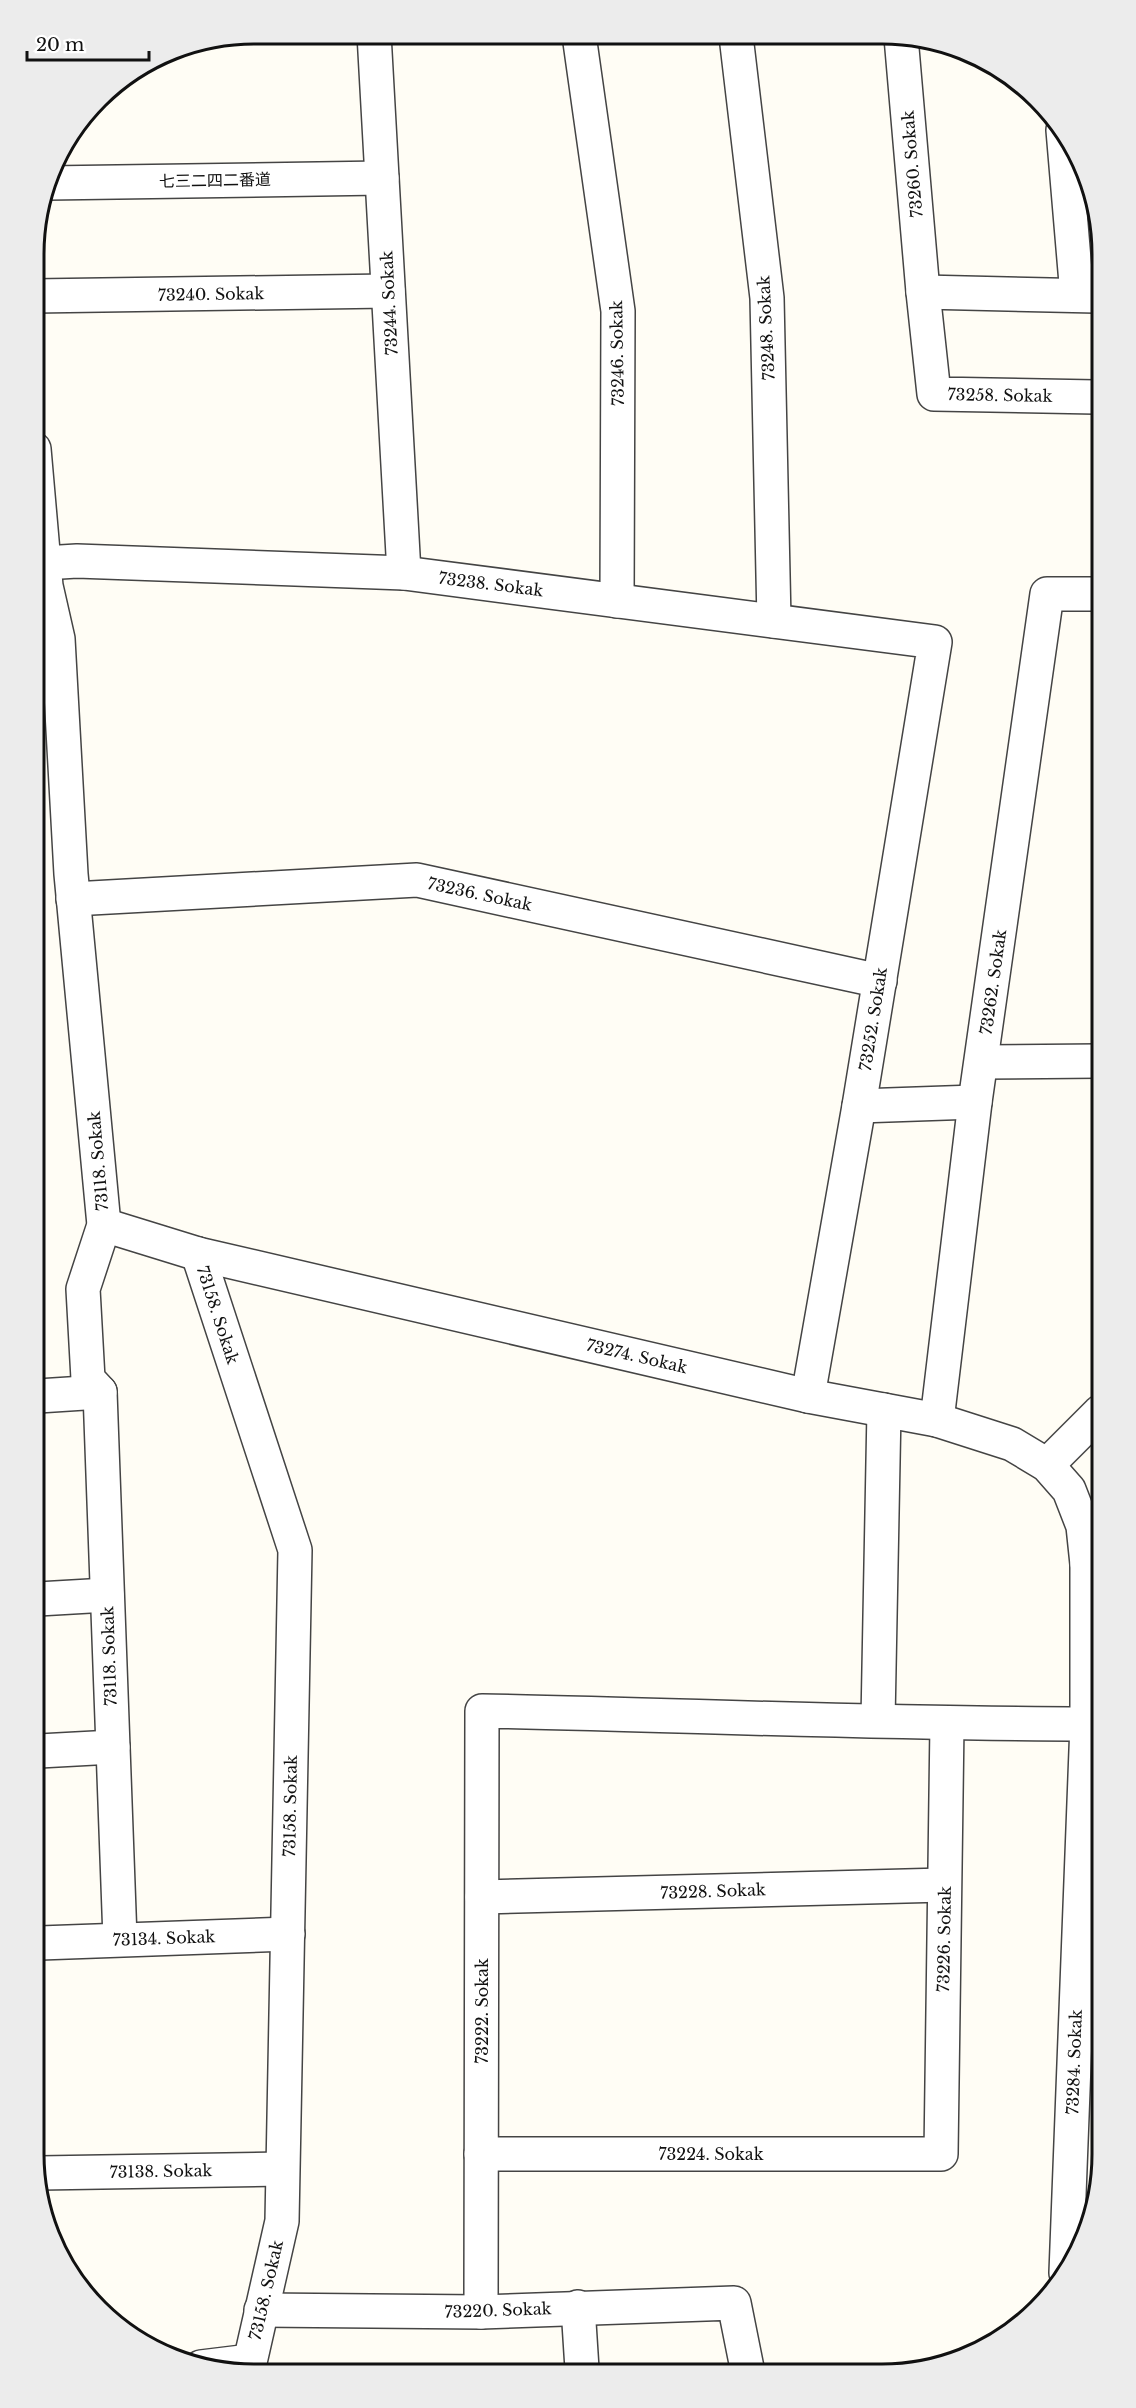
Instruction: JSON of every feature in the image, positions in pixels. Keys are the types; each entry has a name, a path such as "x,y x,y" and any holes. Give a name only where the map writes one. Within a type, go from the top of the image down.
{"street":[{"name":"73244. Sokak","path":"375,44 404,573"},
{"name":"73246. Sokak","path":"580,44 618,311 617,601"},
{"name":"73248. Sokak","path":"737,44 767,298 774,621"},
{"name":"73260. Sokak","path":"902,45 923,292"},
{"path":"923,292 1087,296 1066,152"},
{"name":"七三二四二番道","path":"56,183 382,178"},
{"name":"73240. Sokak","path":"44,296 388,291"},
{"name":"73258. Sokak","path":"923,292 934,393 1092,397"},
{"name":"73238. Sokak","path":"44,563 77,561 404,573 935,642"},
{"name":"73118. Sokak","path":"44,563 46,586 44,605"},
{"name":"73262. Sokak","path":"938,1420 975,1102 1047,594 1092,594"},
{"name":"73118. Sokak","path":"44,616 58,639 73,899 104,1225 83,1289 88,1379 100,1392 120,1939"},
{"name":"73252. Sokak","path":"808,1396 859,1106 935,642"},
{"name":"73236. Sokak","path":"73,899 417,880 880,981"},
{"path":"982,1062 1092,1061"},
{"path":"859,1106 975,1102"},
{"name":"73274. Sokak","path":"104,1225 198,1254 808,1396 938,1420 1012,1444 1047,1464 1069,1490 1092,1557"},
{"name":"73158. Sokak","path":"198,1254 295,1550 282,2221 249,2364"},
{"path":"44,1396 100,1392"},
{"path":"884,1410 878,1720 947,1724 1087,1724"},
{"path":"1047,1464 1092,1420"},
{"path":"44,1599 107,1595"},
{"name":"73284. Sokak","path":"1073,2242 1080,2213 1087,1724 1092,1610"},
{"name":"73222. Sokak","path":"481,2312 482,1711 878,1720"},
{"name":"73226. Sokak","path":"940,2154 947,1724"},
{"path":"44,1751 113,1747"},
{"name":"73228. Sokak","path":"482,1898 944,1885"},
{"name":"73134. Sokak","path":"44,1943 288,1934"},
{"name":"73224. Sokak","path":"481,2154 940,2154"},
{"name":"73138. Sokak","path":"45,2173 282,2169"},
{"name":"73220. Sokak","path":"261,2310 481,2312 734,2303 746,2364"},
{"path":"578,2307 582,2364"}]}
